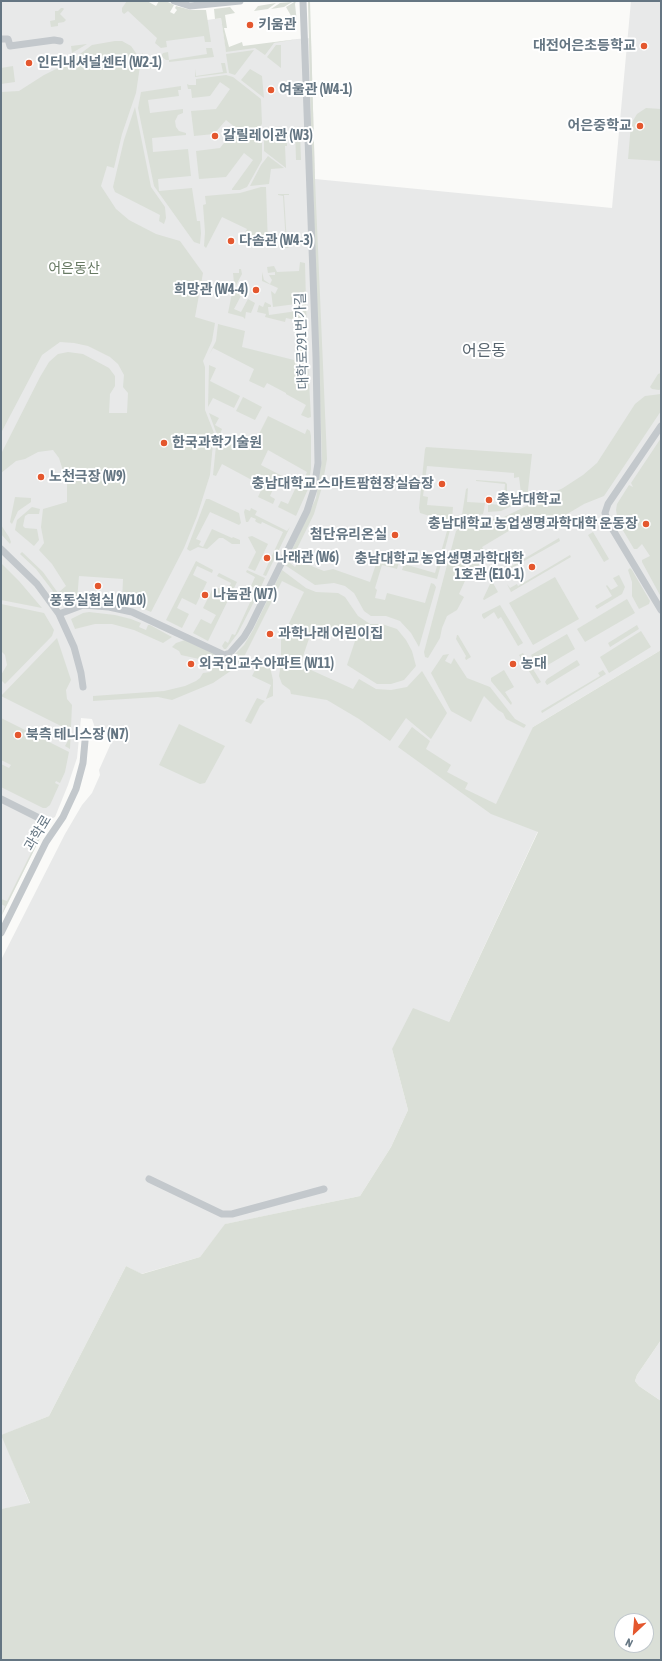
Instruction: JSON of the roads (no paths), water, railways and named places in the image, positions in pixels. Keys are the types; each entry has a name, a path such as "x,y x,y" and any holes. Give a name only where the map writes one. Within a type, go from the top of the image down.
{"street":[{"path":"174,1 190,6 240,1"},
{"name":"대학로291번가길","path":"60,614 84,605 109,607 132,612 224,655 230,654 247,632 307,511 314,488 318,463 316,357 303,1"},
{"path":"1,39 8,39 10,46 58,39"},
{"path":"661,426 608,504 605,513 614,532 661,610"},
{"path":"1,549 37,584 60,614 74,647 83,687"},
{"name":"과학로","path":"1,934 46,842 63,817 76,789 83,763 85,741"},
{"path":"1,799 43,820"},
{"path":"149,1179 222,1214 232,1214 324,1189"}],"place":[{"name":"키움관","path":"250,25"},
{"name":"대전어은초등학교","path":"644,46"},
{"name":"인터내셔널센터 (W2-1)","path":"29,63"},
{"name":"여울관 (W4-1)","path":"271,90"},
{"name":"어은중학교","path":"640,126"},
{"name":"갈릴레이관 (W3)","path":"215,136"},
{"name":"다솜관 (W4-3)","path":"231,241"},
{"name":"희망관 (W4-4)","path":"256,290"},
{"name":"한국과학기술원","path":"164,443"},
{"name":"노천극장 (W9)","path":"41,477"},
{"name":"충남대학교 스마트팜현장실습장","path":"442,484"},
{"name":"충남대학교","path":"489,500"},
{"name":"충남대학교 농업생명과학대학 운동장","path":"646,524"},
{"name":"첨단유리온실","path":"395,535"},
{"name":"나래관 (W6)","path":"267,558"},
{"name":"충남대학교 농업생명과학대학 1호관 (E10-1)","path":"532,567"},
{"name":"풍동실험실 (W10)","path":"98,586"},
{"name":"나눔관 (W7)","path":"205,595"},
{"name":"과학나래 어린이집","path":"270,634"},
{"name":"외국인교수아파트 (W11)","path":"191,664"},
{"name":"농대","path":"513,664"},
{"name":"북측 테니스장 (N7)","path":"18,735"}],"district":[{"name":"어은동","path":"484,351"}],"park label":[{"name":"어은동산","path":"74,269"}]}
